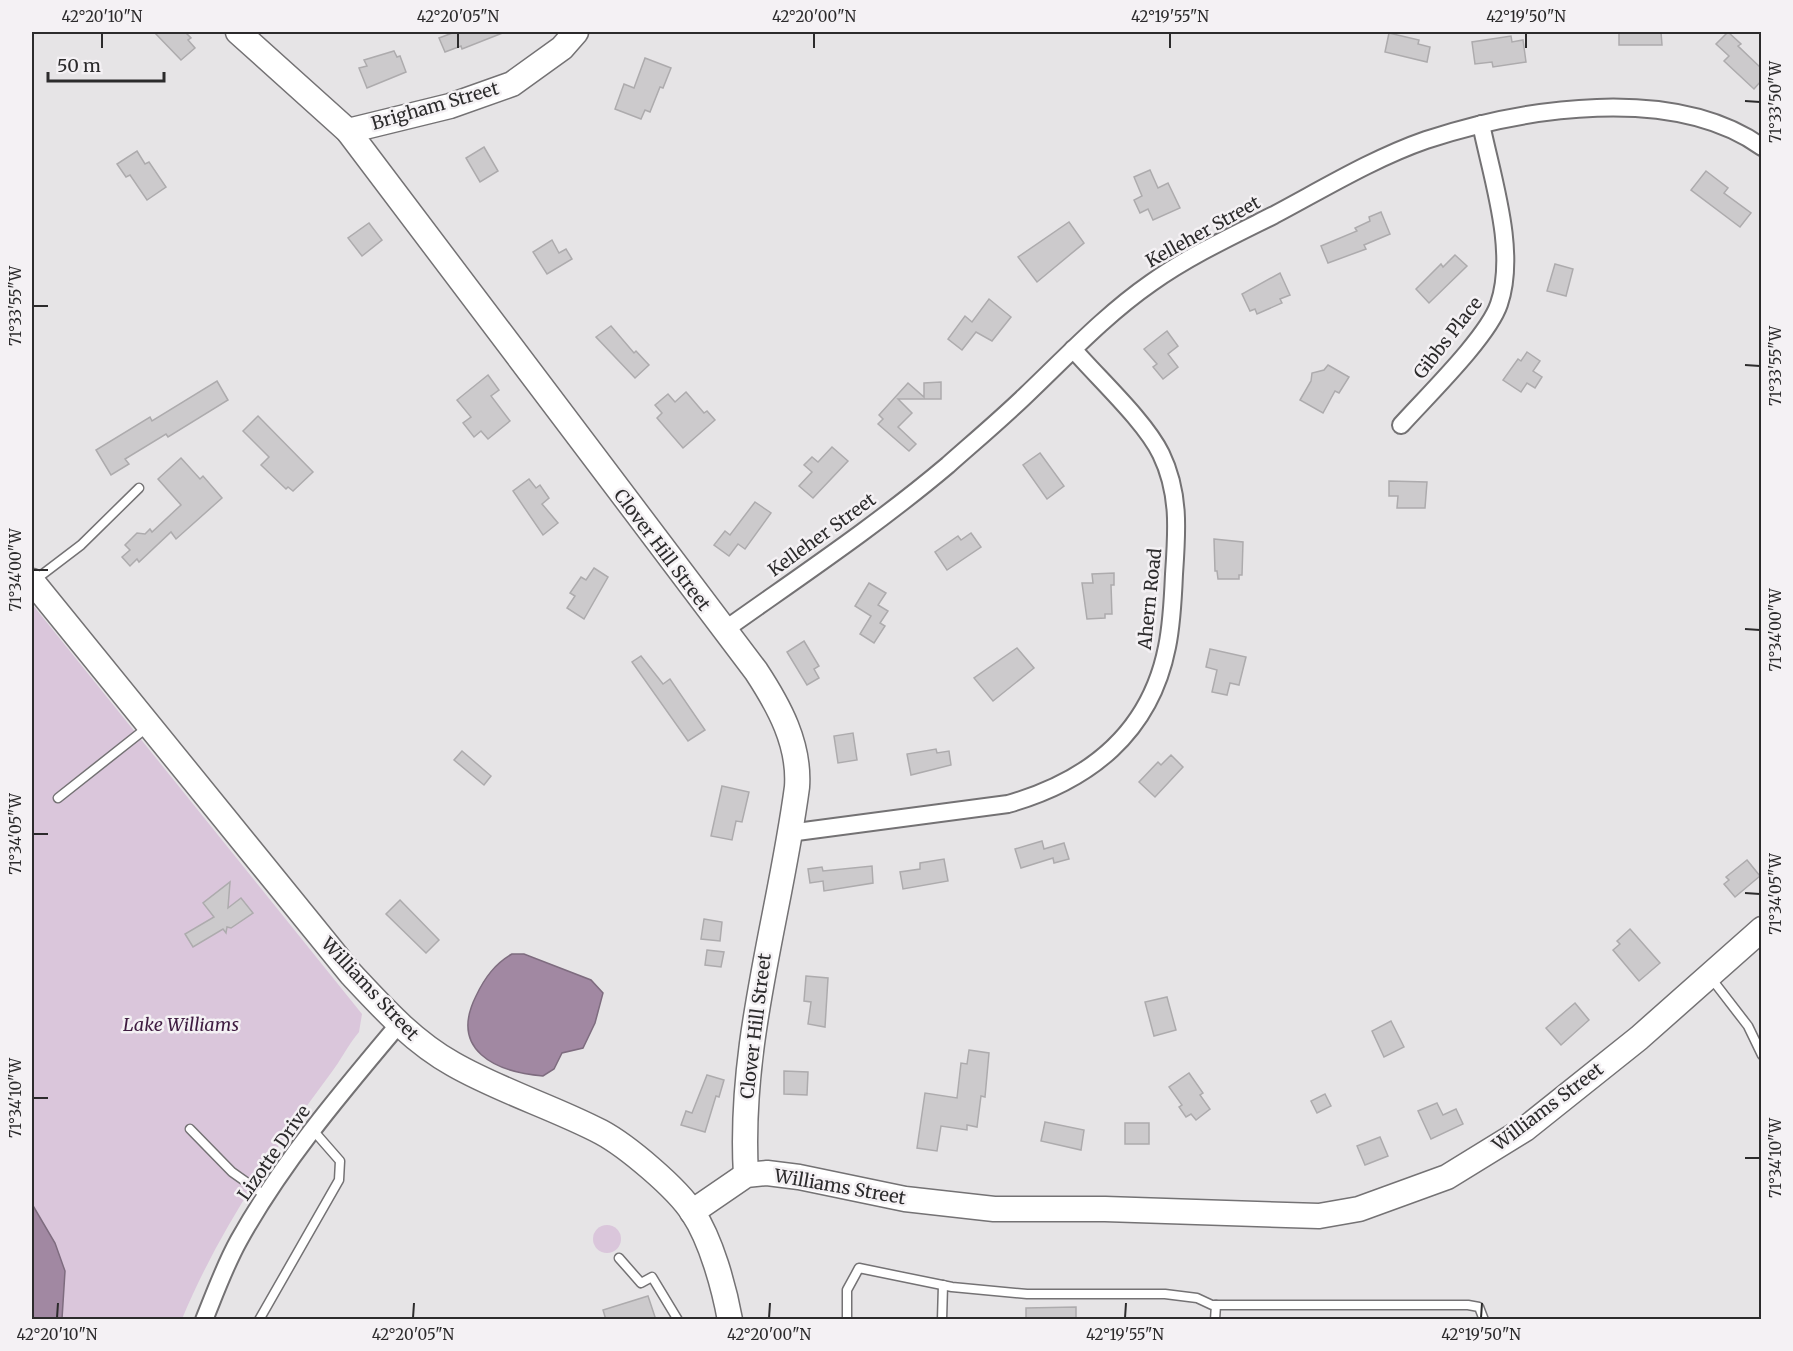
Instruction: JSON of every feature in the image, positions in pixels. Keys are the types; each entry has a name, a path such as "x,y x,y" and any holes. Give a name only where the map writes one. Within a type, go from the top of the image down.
{"street":[{"name":"Clover Hill Street","path":"238,32 348,131 767,688 794,744 798,771 789,833 760,985 744,1128 747,1175"},
{"name":"Brigham Street","path":"348,131 450,106 512,84 562,48 576,32"},
{"name":"Kelleher Street","path":"723,631 838,549 945,467 1022,399 1073,349 1152,282 1196,255 1377,162 1424,141 1481,124 1551,112 1617,108 1662,110 1712,122 1761,147"},
{"name":"Gibbs Place","path":"1401,425 1458,362 1499,305 1506,250 1481,124"},
{"name":"Ahern Road","path":"789,833 1008,804 1043,794 1078,777 1102,759 1144,708 1157,682 1167,646 1178,508 1161,453 1144,428 1073,349"},
{"name":"Williams Street","path":"32,581 351,974 399,1024 425,1047 453,1064 584,1124 618,1143 644,1163 692,1212"},
{"name":"Williams Street","path":"747,1175 767,1173 799,1177 905,1199 994,1209 1135,1209 1287,1216 1319,1216 1359,1209 1447,1177 1525,1129 1639,1038 1710,977 1761,929"},
{"name":"Lizotte Drive","path":"204,1320 238,1241 267,1196 312,1129 399,1024"},
{"path":"730,1320 711,1255 692,1212 747,1175"}],"lane":[{"path":"32,581 81,545 139,488"},
{"path":"58,798 149,726"},
{"path":"1710,977 1748,1026 1761,1055"},
{"path":"190,1129 232,1172 267,1196"},
{"path":"259,1320 339,1180 340,1161 312,1129"},
{"path":"619,1258 641,1283 652,1277 678,1320"},
{"path":"847,1320 847,1290 859,1268 943,1285 1027,1294 1165,1294 1197,1298 1216,1305 1468,1305 1479,1307 1484,1320"},
{"path":"942,1320 943,1285"},
{"path":"1215,1320 1216,1305"}],"green space":[{"name":"Lake Williams","path":"32,604 362,1014 359,1032 288,1132 230,1223 182,1319 32,1319"},
{"path":"607,1225 617,1229 621,1239 617,1249 607,1253 597,1249 593,1239 597,1229"}],"shaded area":[{"path":"512,954 524,954 591,980 603,993 595,1023 583,1048 562,1053 554,1069 543,1076 525,1074 494,1063 481,1055 468,1031 469,1015 483,983 496,967"},
{"path":"32,1204 55,1243 65,1271 62,1319 32,1319"}],"building":[{"path":"154,32 185,32 191,38 188,40 195,48 181,60"},
{"path":"455,32 505,32 462,49 461,46 445,52 439,38"},
{"path":"1619,32 1661,32 1662,45 1619,45"},
{"path":"1728,32 1741,44 1738,46 1761,68 1761,81 1754,89 1724,61 1729,56 1716,44"},
{"path":"1389,33 1419,40 1418,44 1430,47 1427,62 1385,52"},
{"path":"1511,36 1512,42 1523,40 1526,62 1493,67 1492,62 1475,64 1472,42"},
{"path":"394,51 397,57 400,56 406,72 367,88 359,68 367,66 364,60"},
{"path":"645,58 671,68 650,112 645,110 641,119 615,109 624,84 634,88"},
{"path":"484,147 498,171 480,182 466,158"},
{"path":"137,151 145,164 149,162 166,187 147,200 130,175 126,177 117,164"},
{"path":"1150,170 1158,188 1168,183 1180,208 1153,220 1148,209 1140,213 1134,200 1142,196 1134,177"},
{"path":"1706,171 1728,188 1724,193 1751,213 1740,227 1691,190"},
{"path":"1381,212 1390,234 1364,245 1366,249 1328,263 1321,246 1357,231 1355,228 1370,221 1369,217"},
{"path":"1069,222 1084,243 1037,282 1018,257"},
{"path":"369,223 382,240 362,256 348,238"},
{"path":"552,240 559,253 566,249 572,259 547,274 533,252"},
{"path":"1455,255 1467,266 1429,303 1416,289 1441,264 1443,267"},
{"path":"1555,264 1573,269 1566,296 1547,291"},
{"path":"1280,273 1290,295 1280,299 1282,303 1257,314 1255,309 1250,311 1242,294"},
{"path":"989,299 1011,317 992,341 976,332 962,350 948,339 965,316 972,322"},
{"path":"611,326 634,353 636,351 649,365 635,378 596,337"},
{"path":"1167,331 1178,346 1168,354 1178,367 1163,379 1153,367 1157,364 1144,349"},
{"path":"1527,352 1540,361 1533,371 1542,377 1535,388 1527,383 1521,392 1503,380 1518,359 1521,361"},
{"path":"1328,365 1349,377 1339,393 1335,391 1323,413 1300,400 1311,381 1312,373 1324,370"},
{"path":"488,375 499,390 491,396 510,421 488,439 481,431 474,437 463,423 471,417 457,400"},
{"path":"217,381 228,400 168,437 166,434 125,459 129,464 111,475 96,450 150,417 152,421"},
{"path":"941,382 941,399 898,399 912,413 898,427 916,444 909,451 878,424 883,419 879,415 908,383 924,397 924,383"},
{"path":"686,392 704,413 707,411 715,420 683,448 657,418 662,413 655,405 668,394 675,402"},
{"path":"258,416 313,472 293,491 288,487 286,489 261,465 269,457 243,431"},
{"path":"832,447 848,461 813,498 799,486 812,472 804,465 812,457 818,462"},
{"path":"1040,453 1064,486 1047,499 1023,465"},
{"path":"181,458 200,479 203,476 222,498 176,539 171,532 139,562 137,559 130,566 122,557 130,550 125,545 137,533 145,534 150,529 152,532 181,505 158,479"},
{"path":"529,479 536,488 540,485 549,498 542,504 558,523 543,535 513,491"},
{"path":"1389,481 1427,482 1425,508 1397,508 1398,496 1389,496"},
{"path":"755,502 771,513 745,549 738,544 729,556 714,545 725,531 730,535"},
{"path":"971,533 981,547 947,570 935,552 958,536 961,540"},
{"path":"1214,539 1243,542 1242,575 1239,575 1239,579 1218,579 1217,571 1215,571"},
{"path":"594,568 608,577 584,619 567,608 575,596 570,593 581,577 586,580"},
{"path":"1114,573 1114,585 1111,585 1112,614 1105,614 1105,618 1087,619 1082,583 1093,583 1092,574"},
{"path":"869,583 886,593 878,605 888,611 880,623 885,626 874,643 860,634 871,616 855,606"},
{"path":"804,641 819,666 814,669 819,678 807,685 787,652"},
{"path":"1017,648 1034,668 993,701 974,678"},
{"path":"1210,649 1246,657 1239,685 1230,683 1227,695 1212,692 1217,670 1206,667"},
{"path":"641,656 663,684 670,679 705,730 688,741 632,662"},
{"path":"853,733 857,760 838,763 834,736"},
{"path":"936,749 937,753 949,751 951,765 911,775 907,754"},
{"path":"462,751 491,776 484,785 454,760"},
{"path":"1171,755 1183,767 1155,797 1139,782 1158,762 1161,765"},
{"path":"722,786 749,792 742,822 736,821 732,840 711,836"},
{"path":"1042,841 1044,849 1064,843 1069,859 1054,863 1053,858 1021,868 1015,849"},
{"path":"944,859 948,881 903,889 900,872 920,869 920,863"},
{"path":"1747,860 1760,876 1735,897 1724,884 1729,880 1726,877"},
{"path":"872,866 873,883 824,891 823,881 810,883 808,869 822,867 823,871"},
{"path":"230,882 228,908 241,898 253,913 231,928 227,927 226,933 223,929 193,947 185,934 214,917 203,903"},
{"path":"400,900 439,940 426,953 386,914"},
{"path":"704,919 722,922 720,941 701,939"},
{"path":"1630,929 1660,963 1639,981 1613,950 1620,944 1617,941"},
{"path":"707,950 724,952 721,967 705,965"},
{"path":"806,976 828,978 825,1027 808,1024 811,1002 804,1001"},
{"path":"1167,997 1176,1030 1154,1036 1145,1002"},
{"path":"1575,1003 1589,1020 1561,1045 1546,1028"},
{"path":"1391,1021 1404,1047 1384,1057 1372,1031"},
{"path":"969,1050 989,1053 985,1097 981,1096 977,1127 967,1125 967,1130 941,1126 937,1151 917,1148 925,1093 957,1098 961,1063 967,1064"},
{"path":"784,1071 808,1072 807,1095 784,1094"},
{"path":"1189,1073 1203,1093 1200,1095 1210,1109 1196,1120 1191,1114 1186,1117 1179,1107 1182,1105 1169,1087"},
{"path":"707,1075 724,1080 719,1097 716,1096 705,1132 681,1125 686,1111 692,1113"},
{"path":"1325,1094 1331,1106 1317,1113 1311,1101"},
{"path":"1437,1103 1443,1115 1456,1109 1463,1124 1431,1139 1418,1111"},
{"path":"1045,1122 1084,1130 1081,1150 1041,1141"},
{"path":"1125,1123 1149,1123 1149,1144 1125,1144"},
{"path":"1380,1137 1388,1156 1365,1165 1357,1146"},
{"path":"648,1296 656,1320 606,1320 603,1310"},
{"path":"1076,1307 1076,1320 1026,1320 1026,1308"}]}
